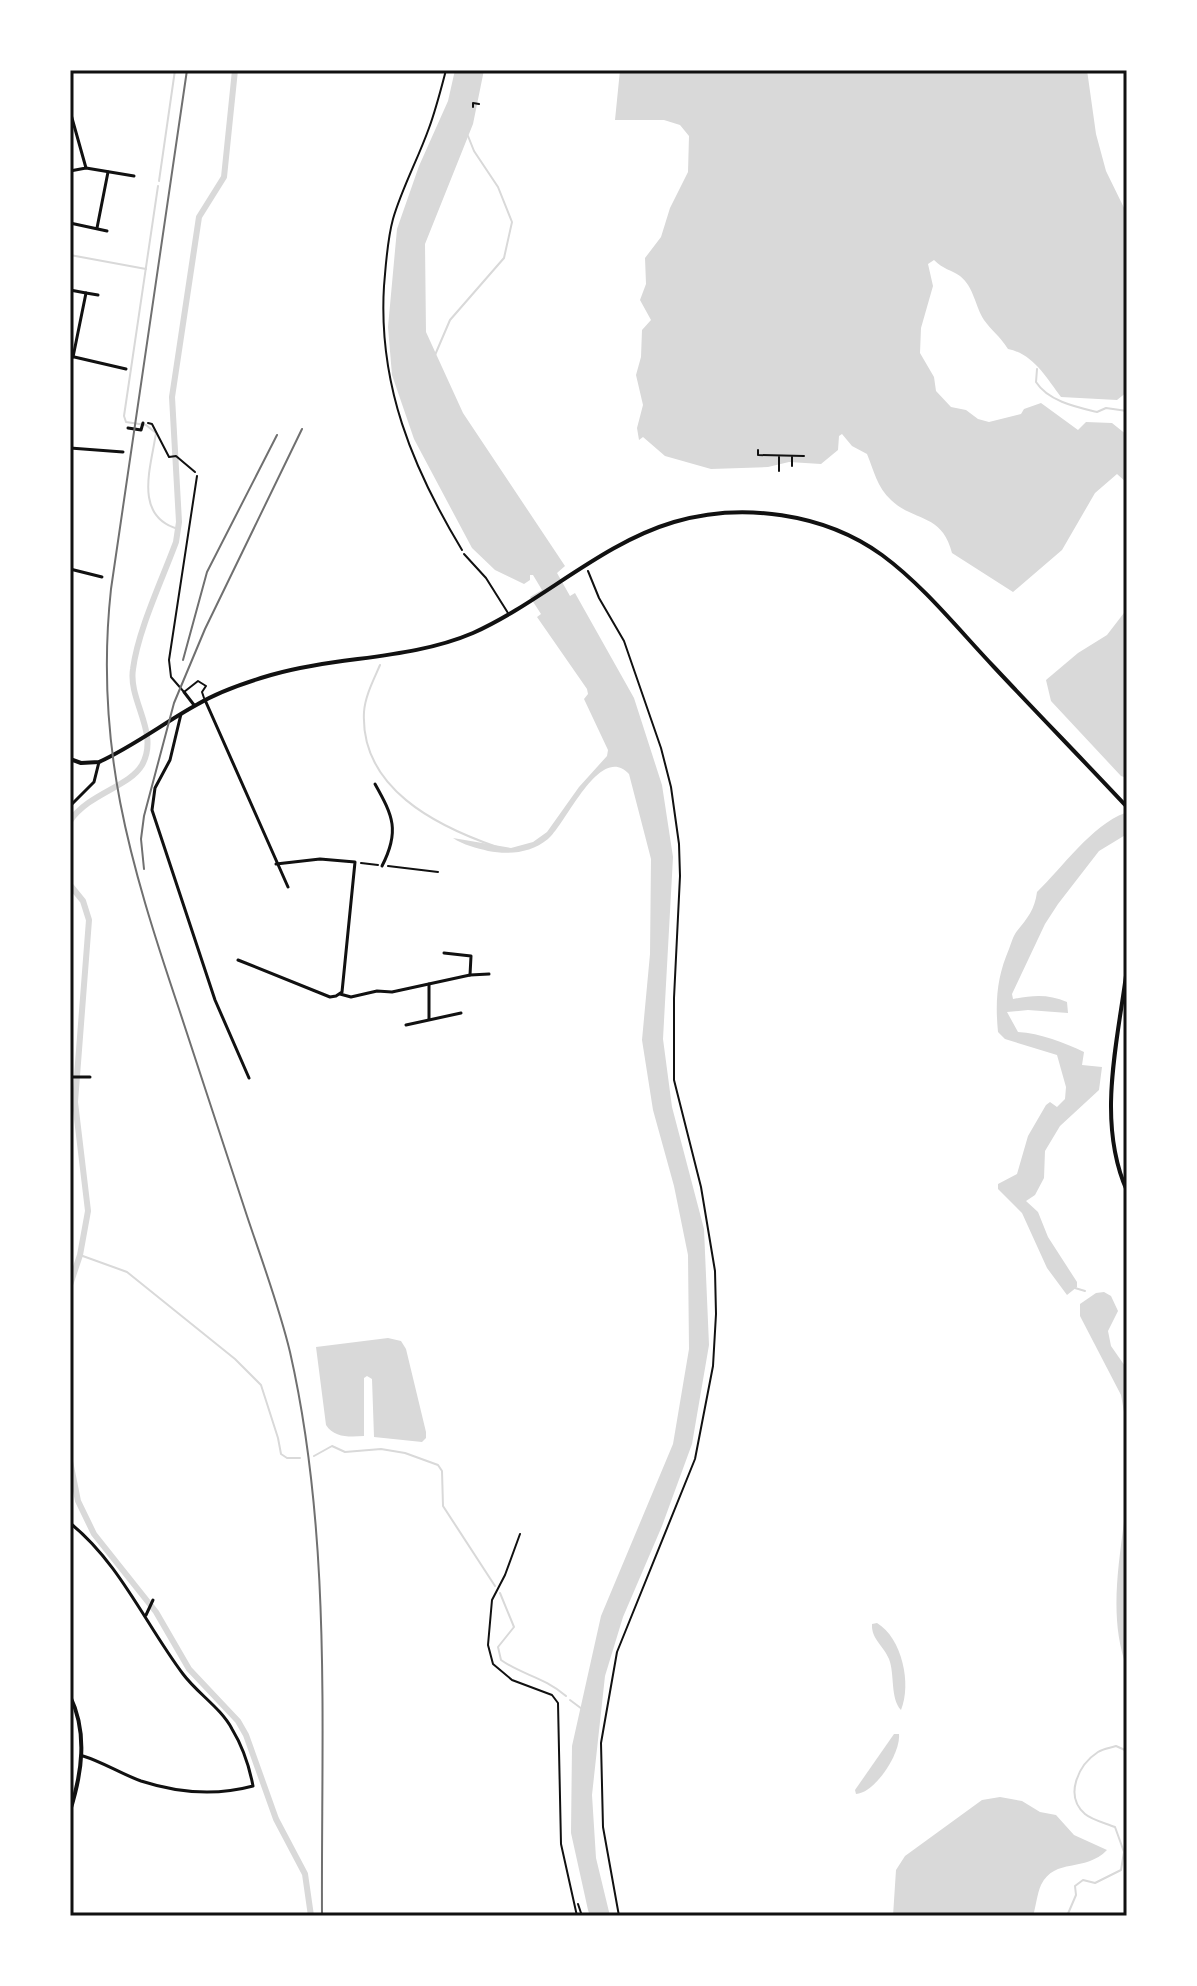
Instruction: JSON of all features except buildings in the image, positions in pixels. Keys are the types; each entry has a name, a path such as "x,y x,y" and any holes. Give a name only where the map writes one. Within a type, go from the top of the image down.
{"street":[{"path":"70,113 86,168"},
{"path":"70,171 86,168 134,176"},
{"path":"97,228 108,172"},
{"path":"70,223 107,231"},
{"path":"70,290 98,295"},
{"path":"86,293 72,357 126,369"},
{"path":"128,428 142,426"},
{"path":"70,448 123,452"},
{"path":"70,759 81,763 99,762 205,700 287,671 451,641 508,614 638,536 674,522 710,514 743,512 780,515 837,530 880,554 899,569 1127,807"},
{"path":"70,569 102,577"},
{"path":"184,692 194,706"},
{"path":"205,700 288,887"},
{"path":"181,714 170,760 155,788 152,810 215,1000 249,1078"},
{"path":"70,806 94,782 99,762"},
{"path":"375,784 391,812 394,834 382,866"},
{"path":"276,864 320,859 355,862 341,993"},
{"path":"444,953 471,956 470,975"},
{"path":"238,960 330,997 341,993 353,997 377,991 392,992 470,975 489,974"},
{"path":"1127,968 1111,1124 1116,1161 1127,1191"},
{"path":"429,984 429,1019"},
{"path":"406,1025 461,1013"},
{"path":"70,1077 90,1077"},
{"path":"70,1523 86,1536 147,1613 182,1673 230,1725 248,1761 253,1786 227,1793 199,1793 142,1781 83,1756"},
{"path":"147,1613 153,1600"},
{"path":"70,1696 83,1738 83,1756 70,1811"}],"lane":[{"path":"197,476 169,660 171,677 184,692 198,681 206,686 202,692 205,700"},
{"path":"464,554 486,578 508,614"}],"path":[{"path":"446,70 429,129 393,220 386,255 382,314 386,362 401,426 464,554"},
{"path":"473,107 473,103 479,104"},
{"path":"142,426 152,424 169,457 176,456 197,476"},
{"path":"758,455 803,455"},
{"path":"779,456 779,471"},
{"path":"792,456 792,466"},
{"path":"586,566 599,598 624,641 661,748 671,787 680,876 674,998 674,1080 701,1187 715,1271 713,1366 695,1459 617,1652 601,1743 603,1827 619,1916"},
{"path":"355,862 438,872"},
{"path":"520,1534 492,1600 488,1645 493,1664 512,1680 552,1695 558,1703 561,1844 577,1916"},
{"path":"578,1904 582,1916"}],"shaded area":[{"path":"455,70 484,70 473,124 425,244 426,332 463,413 565,566 557,573 570,596 575,593 634,698 662,785 673,857 663,1039 672,1107 704,1229 709,1345 692,1444 662,1526 623,1617 605,1676 592,1795 596,1858 610,1916 590,1916 588,1910 571,1833 572,1746 601,1616 673,1444 689,1349 688,1255 674,1186 653,1110 642,1040 650,954 651,859 629,774 618,767 607,769 595,777 555,831 534,847 520,852 496,852 453,838 511,848 533,842 547,832 579,787 607,756 608,750 584,699 587,689 537,617 541,614 530,597 542,590 533,575 524,584 495,570 472,548 414,439 392,375 388,327 397,229 419,166 448,101"},
{"path":"620,70 1087,70 1096,134 1106,171 1127,214 1127,392 1117,400 1061,397 1038,367 1025,356 1008,349 987,324 965,280 934,260 928,264 933,286 921,328 920,353 934,377 936,391 951,407 966,410 978,419 989,422 1021,414 1024,409 1041,403 1078,430 1086,422 1112,423 1127,435 1127,483 1117,474 1095,493 1062,550 1013,592 952,553 947,540 934,524 891,500 879,484 867,454 852,446 842,434 839,436 838,450 821,464 789,462 768,467 711,469 665,456 643,437 639,440 637,428 643,405 636,375 641,357 642,330 651,320 640,300 646,284 645,258 661,237 670,208 688,172 689,136 680,125 664,120 615,120"},
{"path":"1127,609 1127,778 1121,776 1051,701 1046,680 1078,653 1107,635"},
{"path":"1125,813 1127,834 1099,851 1058,904 1045,924 1012,994 1013,999 1041,996 1060,999 1067,1002 1068,1013 1007,1012 1018,1032 1044,1036 1069,1045 1084,1052 1082,1065 1102,1067 1099,1090 1060,1126 1045,1151 1044,1178 1035,1195 1026,1201 1038,1212 1048,1237 1077,1282 1077,1287 1067,1295 1047,1268 1022,1213 998,1189 998,1184 1017,1174 1028,1136 1046,1105 1050,1102 1057,1107 1065,1099 1066,1087 1057,1055 1005,1039 998,1032 998,989 1012,940 1030,913 1037,892 1089,837"},
{"path":"1104,1292 1111,1296 1118,1311 1108,1331 1111,1346 1127,1369 1127,1429 1121,1395 1080,1316 1080,1304 1096,1293"},
{"path":"388,1338 401,1341 406,1349 426,1432 422,1442 374,1437 372,1379 367,1376 364,1378 364,1436 338,1434 326,1425 316,1347"},
{"path":"1127,1494 1127,1668 1117,1625 1116,1604"},
{"path":"877,1623 893,1639 902,1662 905,1688 901,1710 895,1699 889,1659 874,1634 872,1624"},
{"path":"894,1734 899,1734 899,1742 885,1771 871,1787 856,1794 855,1790"},
{"path":"1000,1797 1022,1801 1040,1812 1056,1815 1074,1835 1107,1850 1089,1861 1062,1868 1047,1876 1041,1885 1033,1916 893,1916 896,1870 905,1856 982,1800"}],"waterway":[{"path":"159,181 175,70"},
{"path":"70,821 87,804 136,773 147,753 146,729 135,693 133,669 145,622 176,542 179,522 172,397 199,217 224,177 235,70"},
{"path":"435,355 450,320 504,258 512,222 498,187 474,151 468,136"},
{"path":"158,186 124,416 126,422 146,425 156,433 149,475 150,502 164,523 178,529"},
{"path":"70,255 146,269"},
{"path":"1037,369 1036,382 1055,399 1097,412 1106,408 1127,411"},
{"path":"380,665 364,712 366,739 388,783 427,815 497,847"},
{"path":"70,885 83,901 89,920 75,1102 88,1211 80,1255 70,1285"},
{"path":"80,1255 127,1272 235,1359 261,1385 281,1454 287,1458 300,1458"},
{"path":"1075,1288 1085,1291"},
{"path":"314,1456 332,1446 345,1452 381,1449 405,1453 438,1465 442,1471 443,1506 495,1586"},
{"path":"70,1461 78,1501 94,1534 156,1612 189,1669 238,1721 246,1735 276,1819 305,1874 311,1916"},
{"path":"500,1593 514,1627 498,1647 501,1660 550,1684 566,1696"},
{"path":"570,1700 582,1709"},
{"path":"1067,1916 1076,1895 1075,1886 1083,1880 1095,1883 1121,1870 1124,1852 1115,1827 1091,1818 1079,1807 1075,1799 1076,1781 1085,1765 1098,1752 1116,1746 1127,1751"}],"railway":[{"path":"187,70 111,589 107,646 108,700 112,752 131,853 161,955 281,1318 303,1422 313,1492 321,1633 322,1916"},
{"path":"144,869 141,839 144,816 174,703 205,629 302,429"},
{"path":"183,660 207,572 277,435"}]}
